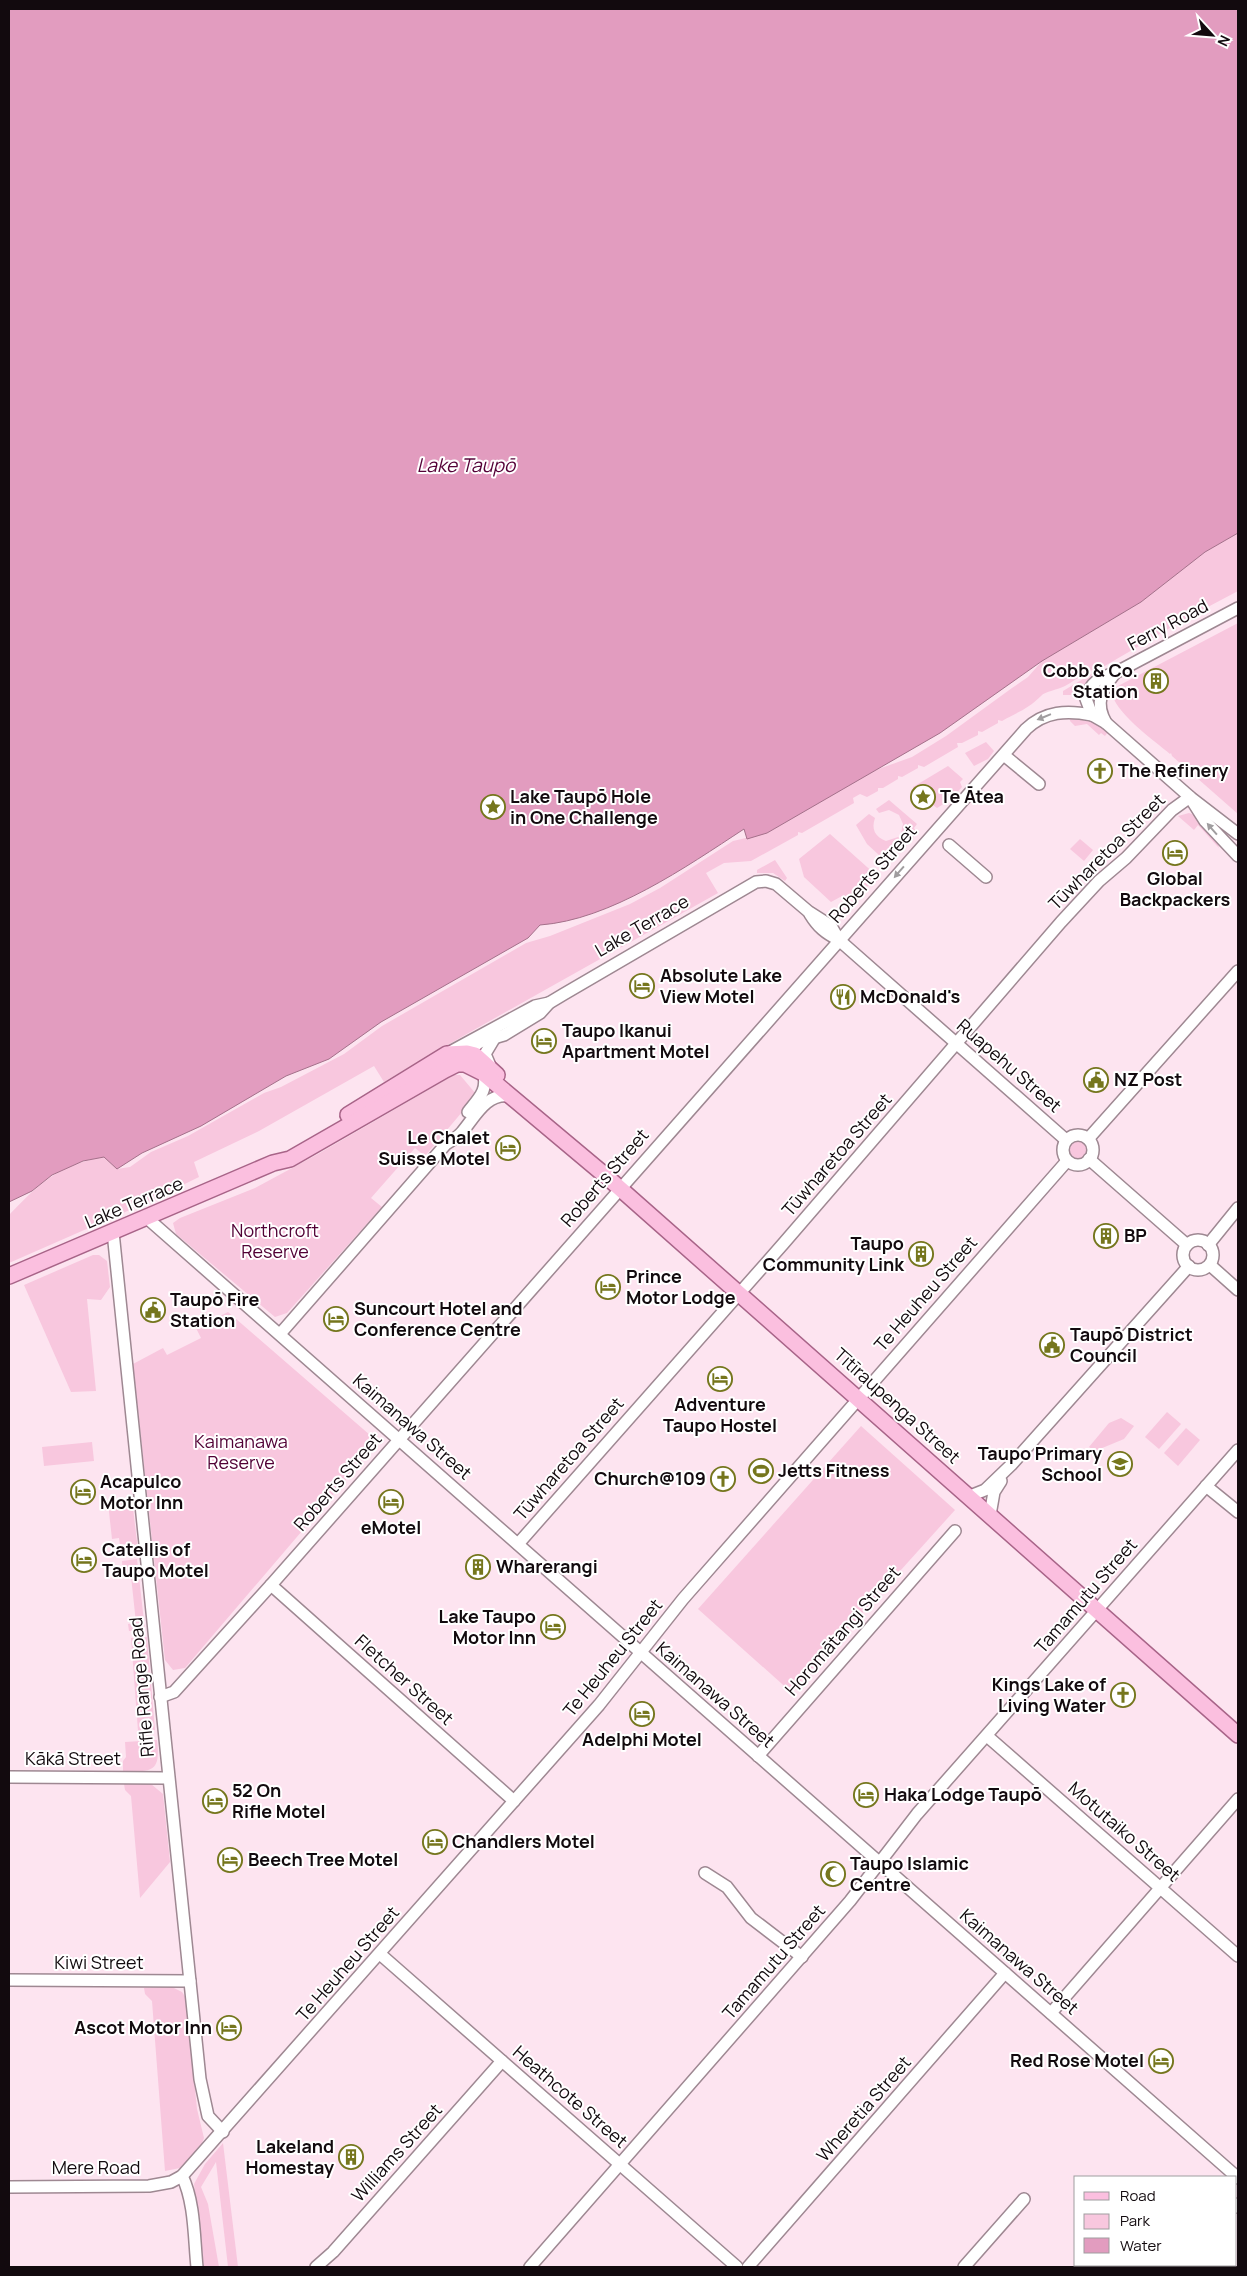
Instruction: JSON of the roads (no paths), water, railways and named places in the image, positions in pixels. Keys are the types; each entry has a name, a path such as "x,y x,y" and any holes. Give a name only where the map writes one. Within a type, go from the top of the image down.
{"main road":[{"name":"Tītīraupenga Street","path":"467,1053 481,1058 487,1071 509,1096 528,1109"},
{"name":"Lake Terrace","path":"273,1163 289,1150 447,1054 467,1053"},
{"name":"Lake Terrace","path":"9,1276 273,1163 290,1159 457,1064 487,1071"},
{"name":"Tītīraupenga Street","path":"487,1071 970,1496 1238,1735"}],"street":[{"name":"Ferry Road","path":"1092,715 1086,702 1089,689 1098,679 1238,608"},
{"name":"Ferry Road","path":"1106,723 1100,711 1099,700 1115,672"},
{"name":"Roberts Street","path":"160,1698 174,1692 271,1585 1032,722 1050,714 1061,712 1092,715"},
{"path":"1092,715 1106,723 1190,797 1205,806 1238,834"},
{"path":"1005,756 1040,784"},
{"path":"1190,797 1205,821 1238,856"},
{"name":"Tūwharetoa Street","path":"518,1544 1099,881 1126,858 1172,810 1190,797"},
{"path":"949,845 986,877"},
{"name":"Ruapehu Street","path":"756,882 772,882 809,912 817,925 826,933 839,940 1066,1140"},
{"name":"Lake Terrace","path":"447,1054 535,1006 549,1003 756,882"},
{"path":"1088,1139 1238,971"},
{"name":"Lake Terrace","path":"383,1106 411,1083 467,1053 480,1042 494,1038 540,1014 549,1003"},
{"path":"280,1334 446,1144 482,1095 487,1071 485,1054 494,1038"},
{"path":"446,1144 460,1134 490,1099 497,1096 509,1096"},
{"path":"1074,1135 1088,1139 1092,1146 1089,1159 1076,1164 1068,1161 1063,1153 1066,1140 1074,1135"},
{"path":"1089,1159 1187,1245"},
{"name":"Te Heuheu Street","path":"182,2176 223,2132 599,1705 684,1599 1068,1161"},
{"path":"1208,1245 1238,1208"},
{"name":"Kaimanawa Street","path":"147,1218 1236,2176"},
{"name":"Rifle Range Road","path":"113,1232 148,1552 168,1778 205,2106 208,2116 223,2132"},
{"path":"1195,1241 1208,1245 1213,1253 1210,1265 1201,1269 1189,1266 1183,1259 1187,1245 1195,1241"},
{"path":"1210,1265 1238,1290"},
{"path":"970,1496 985,1490 1011,1465 1189,1266"},
{"name":"Tamamutu Street","path":"530,2267 802,1957 918,1814 1238,1450"},
{"path":"990,1515 994,1492 1011,1465"},
{"path":"1206,1486 1238,1512"},
{"name":"Horomātangi Street","path":"758,1756 955,1530"},
{"name":"Fletcher Street","path":"271,1585 514,1801"},
{"name":"Motutaiko Street","path":"987,1736 1238,1956"},
{"name":"Kākā Street","path":"9,1777 168,1778"},
{"path":"1051,2013 1238,1799"},
{"path":"705,1873 728,1887 750,1918 802,1957"},
{"name":"Heathcote Street","path":"380,1954 737,2267"},
{"name":"Wheretia Street","path":"748,2267 1005,1973"},
{"name":"Kiwi Street","path":"9,1980 190,1981"},
{"name":"Williams Street","path":"316,2267 333,2252 502,2061"},
{"path":"182,2176 186,2184 190,2208 197,2267"},
{"name":"Mere Road","path":"9,2187 149,2186 171,2182 182,2176"},
{"path":"964,2267 1024,2199"}],"water":[{"name":"Lake Taupō","path":"9,9 1238,9 1238,533 1205,552 1141,602 1042,661 940,733 767,833 747,839 744,829 672,875 620,902 566,921 540,925 528,938 381,1022 329,1059 286,1076 201,1126 142,1153 117,1169 104,1157 83,1161 52,1175 32,1191 9,1202"}],"place":[{"name":"Cobb & Co. Station","path":"1156,681"},
{"name":"The Refinery","path":"1100,771"},
{"name":"Te Ātea","path":"923,797"},
{"name":"Lake Taupō Hole in One Challenge","path":"493,807"},
{"name":"Global Backpackers","path":"1175,853"},
{"name":"Absolute Lake View Motel","path":"642,986"},
{"name":"McDonald's","path":"843,997"},
{"name":"Taupo Ikanui Apartment Motel","path":"544,1041"},
{"name":"NZ Post","path":"1096,1080"},
{"name":"Le Chalet Suisse Motel","path":"508,1148"},
{"name":"BP","path":"1106,1236"},
{"name":"Taupo Community Link","path":"921,1254"},
{"name":"Prince Motor Lodge","path":"608,1287"},
{"name":"Taupō Fire Station","path":"153,1310"},
{"name":"Suncourt Hotel and Conference Centre","path":"336,1319"},
{"name":"Taupō District Council","path":"1052,1345"},
{"name":"Adventure Taupo Hostel","path":"720,1379"},
{"name":"Taupo Primary School","path":"1120,1464"},
{"name":"Jetts Fitness","path":"761,1471"},
{"name":"Church@109","path":"723,1479"},
{"name":"Acapulco Motor Inn","path":"83,1492"},
{"name":"eMotel","path":"391,1502"},
{"name":"Catellis of Taupo Motel","path":"84,1560"},
{"name":"Wharerangi","path":"478,1567"},
{"name":"Lake Taupo Motor Inn","path":"553,1627"},
{"name":"Kings Lake of Living Water","path":"1123,1695"},
{"name":"Adelphi Motel","path":"642,1714"},
{"name":"Haka Lodge Taupō","path":"866,1795"},
{"name":"52 On Rifle Motel","path":"215,1801"},
{"name":"Chandlers Motel","path":"435,1842"},
{"name":"Beech Tree Motel","path":"230,1860"},
{"name":"Taupo Islamic Centre","path":"833,1874"},
{"name":"Ascot Motor Inn","path":"229,2028"},
{"name":"Red Rose Motel","path":"1161,2061"},
{"name":"Lakeland Homestay","path":"351,2157"}],"park label":[{"name":"Northcroft Reserve","path":"275,1241"},
{"name":"Kaimanawa Reserve","path":"241,1452"}]}
